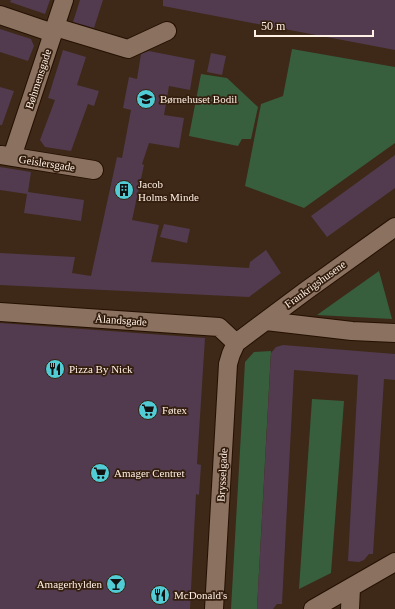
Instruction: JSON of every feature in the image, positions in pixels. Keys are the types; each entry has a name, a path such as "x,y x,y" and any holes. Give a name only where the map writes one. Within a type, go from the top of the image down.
{"street":[{"name":"Bøhmensgade","path":"6,156 64,0"},
{"path":"0,15 128,49 167,31"},
{"name":"Geislersgade","path":"6,156 94,170"},
{"name":"Frankrigshusene","path":"236,343 395,227"},
{"name":"Ålandsgade","path":"0,312 218,328 236,343"},
{"path":"266,320 352,331 395,333"},
{"name":"Brysselgade","path":"214,609 228,364 230,354 236,343"},
{"path":"313,609 395,562"},
{"path":"350,609 351,588"}],"green space":[{"path":"292,49 395,67 395,143 304,208 245,186 261,104 283,96"},
{"path":"201,74 227,78 258,107 251,139 242,139 238,146 189,136"},
{"path":"379,271 392,319 317,315"},
{"path":"271,351 257,609 231,609 245,362 254,352"},
{"path":"312,399 344,401 331,573 299,589"}],"building":[{"path":"11,0 50,0 45,14 10,2"},
{"path":"80,0 103,0 94,28 73,22"},
{"path":"163,0 395,0 395,50 163,6"},
{"path":"0,29 31,39 34,46 28,61 0,52"},
{"path":"63,50 86,57 77,85 99,91 94,106 88,104 71,151 45,147 40,140 55,100 48,98"},
{"path":"149,51 195,60 190,90 169,86 164,115 184,118 179,148 149,143 142,164 144,165 132,220 159,225 151,262 249,268 250,262 266,250 281,273 249,297 0,285 0,253 75,257 72,273 91,276 117,157 122,158 131,110 123,108 129,77 137,79 141,54"},
{"path":"211,53 226,56 222,75 207,72"},
{"path":"0,87 14,91 2,125 0,125"},
{"path":"395,155 395,188 327,237 311,216"},
{"path":"0,167 31,172 28,192 84,200 81,221 24,213 27,194 0,190"},
{"path":"164,224 190,229 187,243 160,237"},
{"name":"Amager Centret","path":"0,323 205,338 197,464 201,465 199,495 196,494 190,609 0,609"},
{"path":"283,345 395,354 395,380 384,379 373,554 369,554 364,560 359,562 348,561 358,375 294,370 282,604 277,604 273,609 257,609 271,353 276,347"}],"place":[{"name":"Børnehuset Bodil","path":"146,99"},
{"name":"Jacob Holms Minde","path":"124,190"},
{"name":"Pizza By Nick","path":"55,369"},
{"name":"Føtex","path":"148,410"},
{"name":"Amager Centret","path":"100,473"},
{"name":"Amagerhylden","path":"116,584"},
{"name":"McDonald's","path":"160,595"}]}
